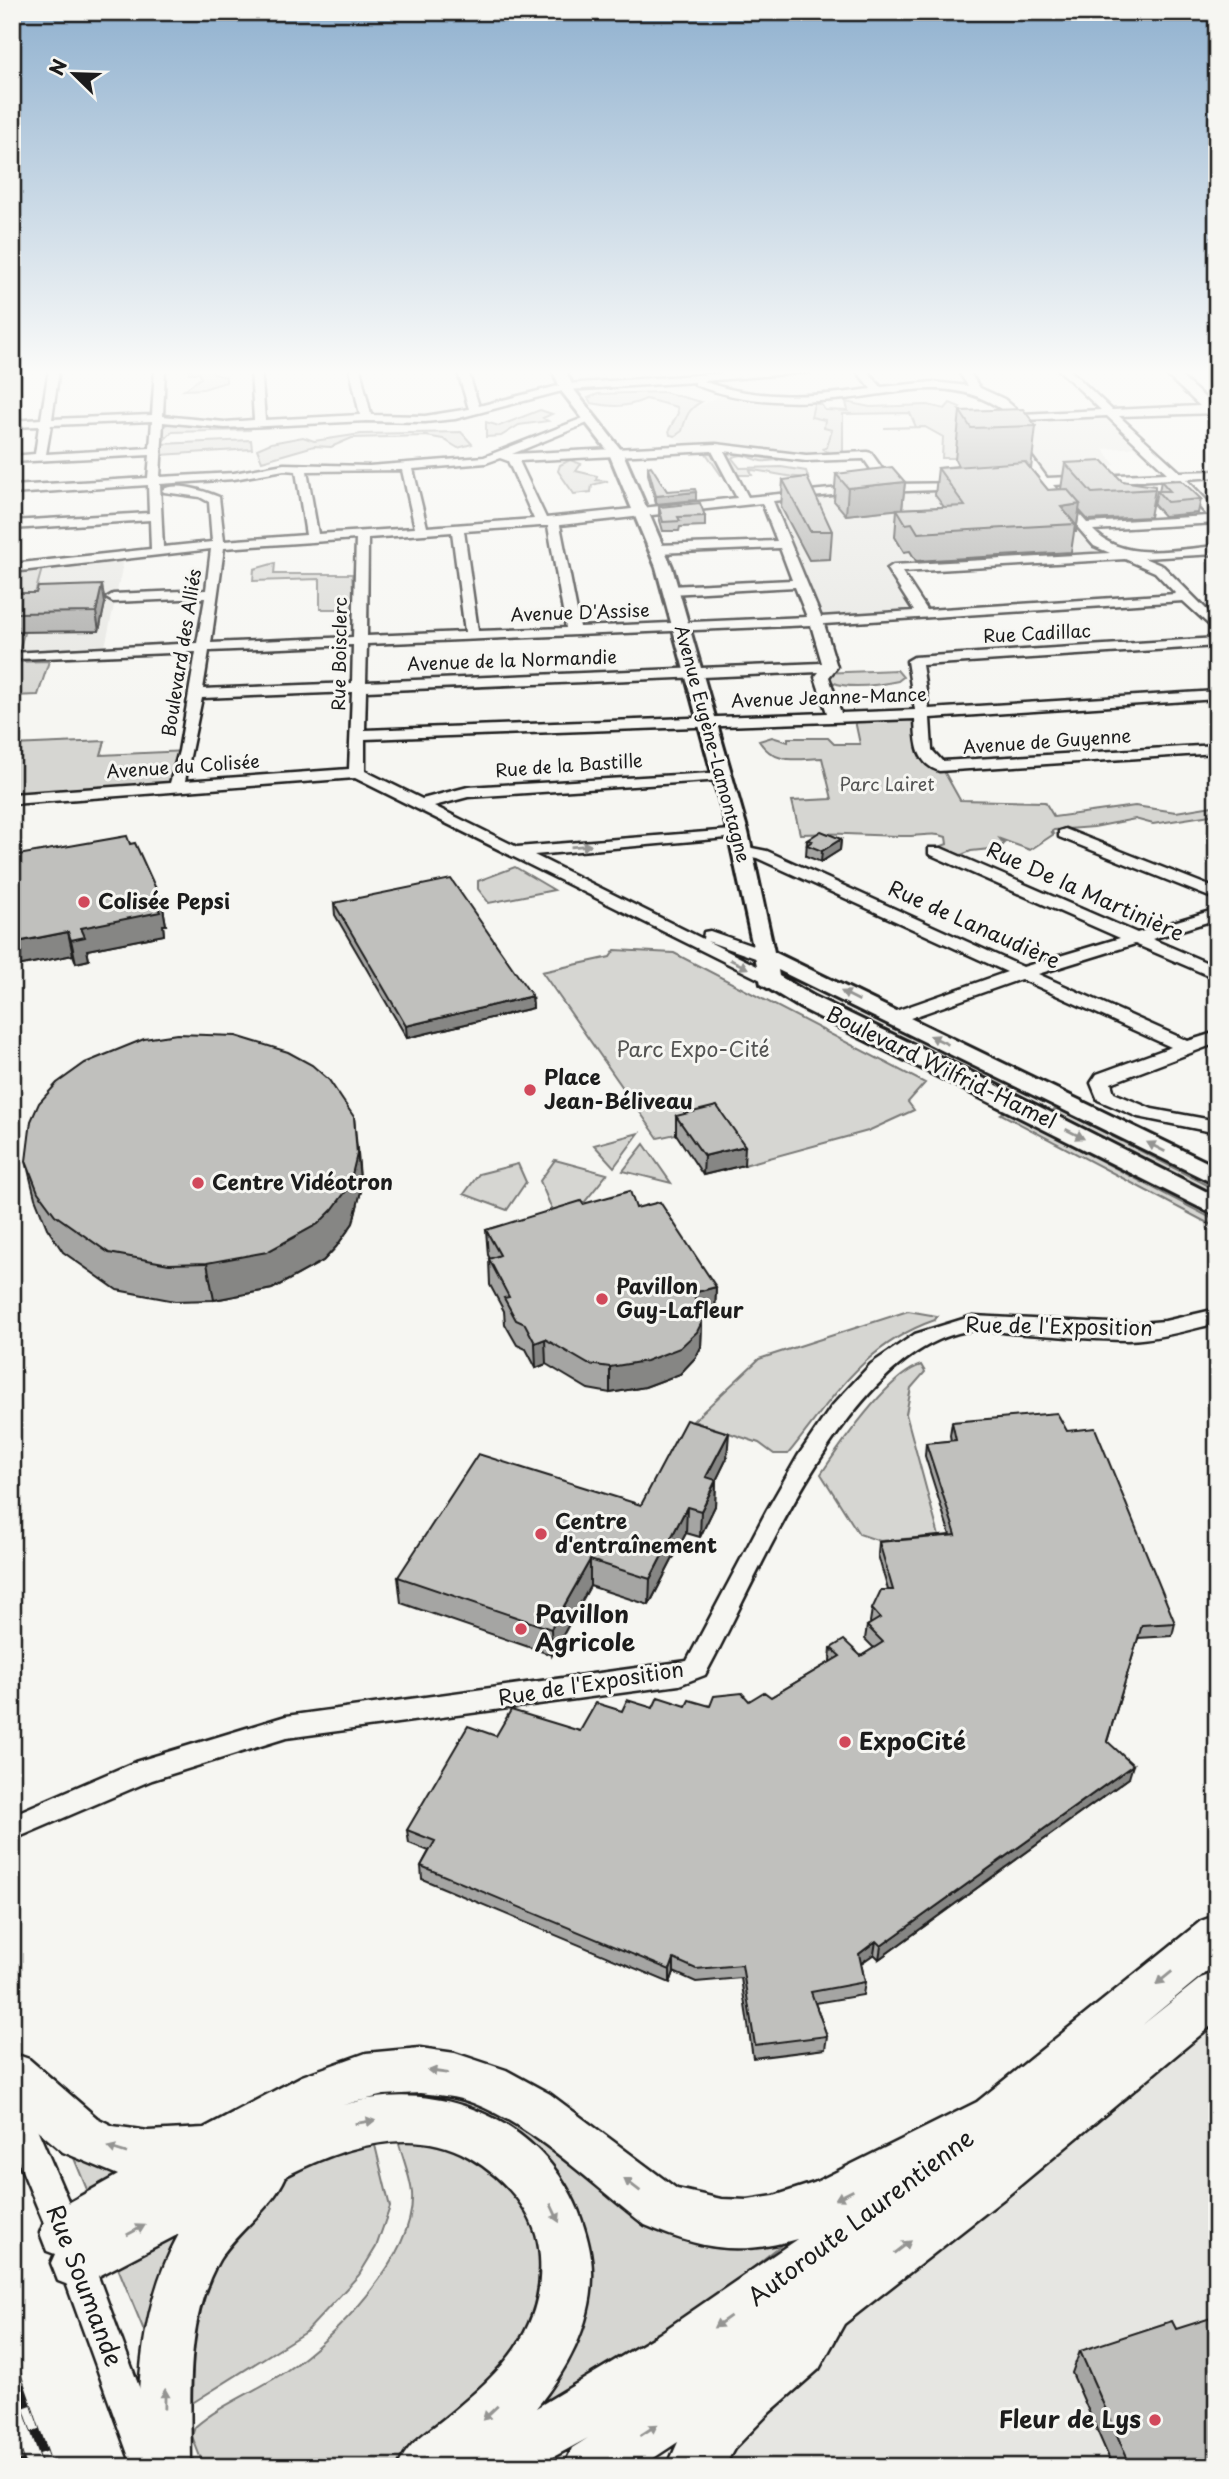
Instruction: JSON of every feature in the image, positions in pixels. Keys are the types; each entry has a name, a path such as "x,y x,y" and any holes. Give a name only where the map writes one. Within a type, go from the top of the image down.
{"highway":[{"name":"Autoroute Laurentienne","path":"481,2467 553,2430 697,2340 886,2206 1217,1935"},
{"name":"Autoroute Laurentienne","path":"591,2467 707,2392 830,2303 918,2236 1217,1993"},
{"path":"71,2248 210,2151 347,2080 383,2072 425,2071 455,2075 488,2085 522,2103 662,2208 687,2219 714,2225 739,2226 778,2222 817,2208 992,2119"},
{"path":"12,2075 72,2131 97,2144 130,2154 210,2151"},
{"path":"71,2248 300,2142 341,2126 400,2118 456,2127 487,2140 516,2161 541,2187 558,2217 568,2249 567,2283 556,2328 539,2360 518,2387 461,2441 425,2467"},
{"path":"164,2467 165,2356 183,2275 198,2245 223,2213 300,2142"},
{"path":"694,2467 715,2430 751,2393 801,2351 830,2303"}],"main road":[{"name":"Avenue Eugène-Lamontagne","path":"629,485 657,549 723,775 766,967"},
{"name":"Boulevard Wilfrid-Hamel","path":"766,967 893,1018 1217,1177"},
{"name":"Boulevard Wilfrid-Hamel","path":"766,967 807,1002 966,1078 1217,1208"}],"street":[{"path":"12,490 155,485 157,551"},
{"name":"Boulevard des Alliés","path":"155,485 203,494 215,500 218,545 212,594 186,751 176,787"},
{"path":"304,485 313,539"},
{"path":"411,485 422,531"},
{"path":"527,485 548,523 574,633"},
{"path":"736,485 744,501"},
{"path":"12,568 218,545 548,523 889,487 961,485"},
{"path":"1046,485 1098,543 1158,569 1217,628"},
{"path":"1083,527 1217,519 1212,508 1187,485"},
{"path":"766,499 831,667 822,677 835,717"},
{"path":"12,525 155,516"},
{"path":"458,529 472,636"},
{"name":"Rue Boisclerc","path":"357,774 362,535"},
{"path":"657,549 784,544"},
{"path":"923,614 893,569 1217,550"},
{"path":"670,590 800,583"},
{"path":"113,598 212,594"},
{"name":"Avenue D'Assise","path":"18,655 681,628 1185,597"},
{"name":"Rue Cadillac","path":"923,714 914,661 1217,642"},
{"name":"Avenue de la Normandie","path":"195,694 831,667"},
{"name":"Avenue Jeanne-Mance","path":"358,735 923,714 1217,695"},
{"name":"Avenue de Guyenne","path":"923,714 924,748 934,764 948,768 1217,749"},
{"name":"Avenue du Colisée","path":"12,799 357,774"},
{"name":"Boulevard Wilfrid-Hamel","path":"357,774 513,852 668,925 766,967"},
{"name":"Rue de la Bastille","path":"419,804 468,792 723,775"},
{"path":"1065,834 1217,895"},
{"path":"513,852 740,842"},
{"name":"Rue de Lanaudière","path":"740,842 761,854 1185,1047"},
{"name":"Rue De la Martinière","path":"935,851 1217,974"},
{"path":"893,1018 1025,972 1217,914"},
{"path":"1217,1037 1104,1077 1102,1090 1105,1096 1117,1104 1145,1113 1217,1127"},
{"name":"Rue de l'Exposition","path":"12,1828 145,1770 286,1727 679,1674 696,1668 814,1446 864,1382 887,1361 955,1325 974,1323 1128,1332 1165,1328 1217,1317"},
{"name":"Rue Soumande","path":"12,2106 71,2248 151,2467"}],"shaded area":[{"path":"991,485 1047,485 1098,543 1125,555 894,569 923,614 815,621 766,499 809,494"},
{"path":"125,555 104,651 18,655 43,565"},
{"path":"1217,1993 1217,2467 694,2467 715,2430"}],"green space":[{"path":"568,485 593,485 591,492 574,494"},
{"path":"275,563 274,574 352,574 354,609 320,609 320,579 253,581 254,569"},
{"path":"43,565 16,662 49,661 38,695 12,696 12,568"},
{"path":"897,670 903,677 898,681 857,686 835,683 822,673"},
{"name":"Parc Lairet","path":"923,714 922,732 960,800 1045,802 1054,817 1135,806 1176,812 1212,806 1217,814 1153,824 1135,819 1094,827 1054,830 1051,832 1054,834 1030,850 1000,839 1004,844 1000,848 971,851 959,856 934,849 947,844 946,837 937,835 800,834 792,801 832,799 822,758 786,759 772,754 759,741 772,737 788,742 788,738 828,738 834,744 860,744 854,716"},
{"path":"105,741 101,755 186,751 176,787 12,800 12,745"},
{"path":"515,867 554,890 489,903 478,889 478,881"},
{"name":"Parc Expo-Cité","path":"615,950 674,953 925,1083 908,1102 914,1110 868,1131 744,1165 716,1125 658,1138 542,972 610,957"},
{"path":"1057,1108 1217,1190 1217,1197 1052,1111"},
{"path":"1006,1111 1217,1221 1217,1228 1001,1114"},
{"path":"639,1133 614,1167 594,1145"},
{"path":"644,1144 671,1183 623,1171"},
{"path":"555,1160 607,1174 575,1214 556,1219 540,1181"},
{"path":"518,1164 526,1182 507,1210 464,1194 479,1174"},
{"path":"908,1311 937,1316 935,1320 888,1343 869,1358 836,1393 788,1454 774,1454 759,1443 693,1421 759,1359"},
{"path":"921,1365 925,1372 911,1388 906,1414 939,1536 880,1541 859,1534 821,1474 880,1396 908,1371"},
{"path":"385,2093 432,2093 480,2105 777,2241 780,2246 724,2291 610,2369 463,2458 524,2402 565,2201 388,2104"},
{"path":"397,2136 469,2151 522,2198 538,2236 543,2273 539,2307 508,2373 401,2467 204,2467 192,2436 195,2427 216,2411 275,2378 305,2357 348,2317 387,2269 401,2243 410,2217 412,2193"},
{"path":"373,2137 390,2207 376,2247 359,2275 307,2331 186,2407 177,2361 203,2267 286,2173"},
{"path":"69,2146 147,2169 90,2197"},
{"path":"214,2200 151,2332 145,2333 116,2263"}],"building":[{"path":"653,485 663,485 667,491 695,489 696,492 656,496"},
{"path":"785,485 811,485 832,531 810,531"},
{"path":"845,485 879,485 848,488"},
{"path":"950,485 1044,485 1048,490 1067,489 1080,504 1061,507 1075,524 918,533 912,523 906,524 897,509 965,506"},
{"path":"1085,485 1155,486 1155,489 1092,493"},
{"path":"1164,485 1186,485 1201,499 1167,502 1157,491 1170,491"},
{"path":"700,503 705,516 678,517 680,521 663,522 659,507"},
{"path":"102,585 96,612 12,614 12,593 36,593 38,587"},
{"path":"821,831 841,839 822,851 807,845 812,841 807,840"},
{"name":"Colisée Pepsi","path":"127,836 130,844 135,843 162,902 156,903 160,912 81,928 85,937 71,940 68,932 12,943 12,856"},
{"path":"451,879 532,996 406,1026 334,903"},
{"name":"Centre Vidéotron","path":"177,1034 236,1036 288,1052 312,1065 329,1080 354,1117 357,1154 349,1187 318,1224 267,1252 207,1263 169,1264 109,1253 55,1215 38,1192 26,1161 31,1121 39,1103 57,1083 85,1063 144,1039"},
{"path":"717,1106 745,1146 704,1156 676,1116"},
{"name":"Pavillon Guy-Lafleur","path":"630,1191 636,1208 660,1202 716,1287 693,1293 702,1322 697,1332 680,1348 646,1361 610,1367 588,1364 545,1339 535,1343 525,1324 516,1320 504,1298 509,1297 489,1259 500,1255 486,1230 581,1201 583,1204"},
{"name":"ExpoCité","path":"1057,1413 1067,1431 1095,1428 1175,1623 1142,1625 1107,1741 1133,1765 881,1946 876,1941 859,1954 865,1982 811,1992 827,2036 755,2045 742,1965 696,1969 674,1959 670,1970 421,1866 435,1841 407,1830 468,1726 496,1736 511,1710 580,1731 596,1703 622,1711 627,1700 653,1708 658,1697 686,1706 689,1700 710,1706 714,1696 742,1693 749,1701 764,1692 771,1697 840,1656 831,1648 844,1640 861,1656 883,1642 867,1626 880,1618 872,1609 881,1590 893,1590 879,1542 956,1535 926,1443 956,1440 952,1422"},
{"path":"686,1420 729,1433 706,1477 716,1480 701,1511 687,1507 650,1579 590,1560 551,1629 398,1577 478,1454 641,1505"},
{"name":"Fleur de Lys","path":"1217,2316 1217,2467 1131,2467 1080,2351 1172,2321 1176,2329"}],"railway":[{"path":"12,2362 48,2467"},
{"path":"12,2437 22,2467"}],"place":[{"name":"Colisée Pepsi","path":"84,902"},
{"name":"Place Jean-Béliveau","path":"530,1090"},
{"name":"Centre Vidéotron","path":"198,1183"},
{"name":"Pavillon Guy-Lafleur","path":"602,1299"},
{"name":"Centre d'entraînement","path":"541,1534"},
{"name":"Pavillon Agricole","path":"521,1629"},
{"name":"ExpoCité","path":"845,1742"},
{"name":"Fleur de Lys","path":"1155,2420"}]}
